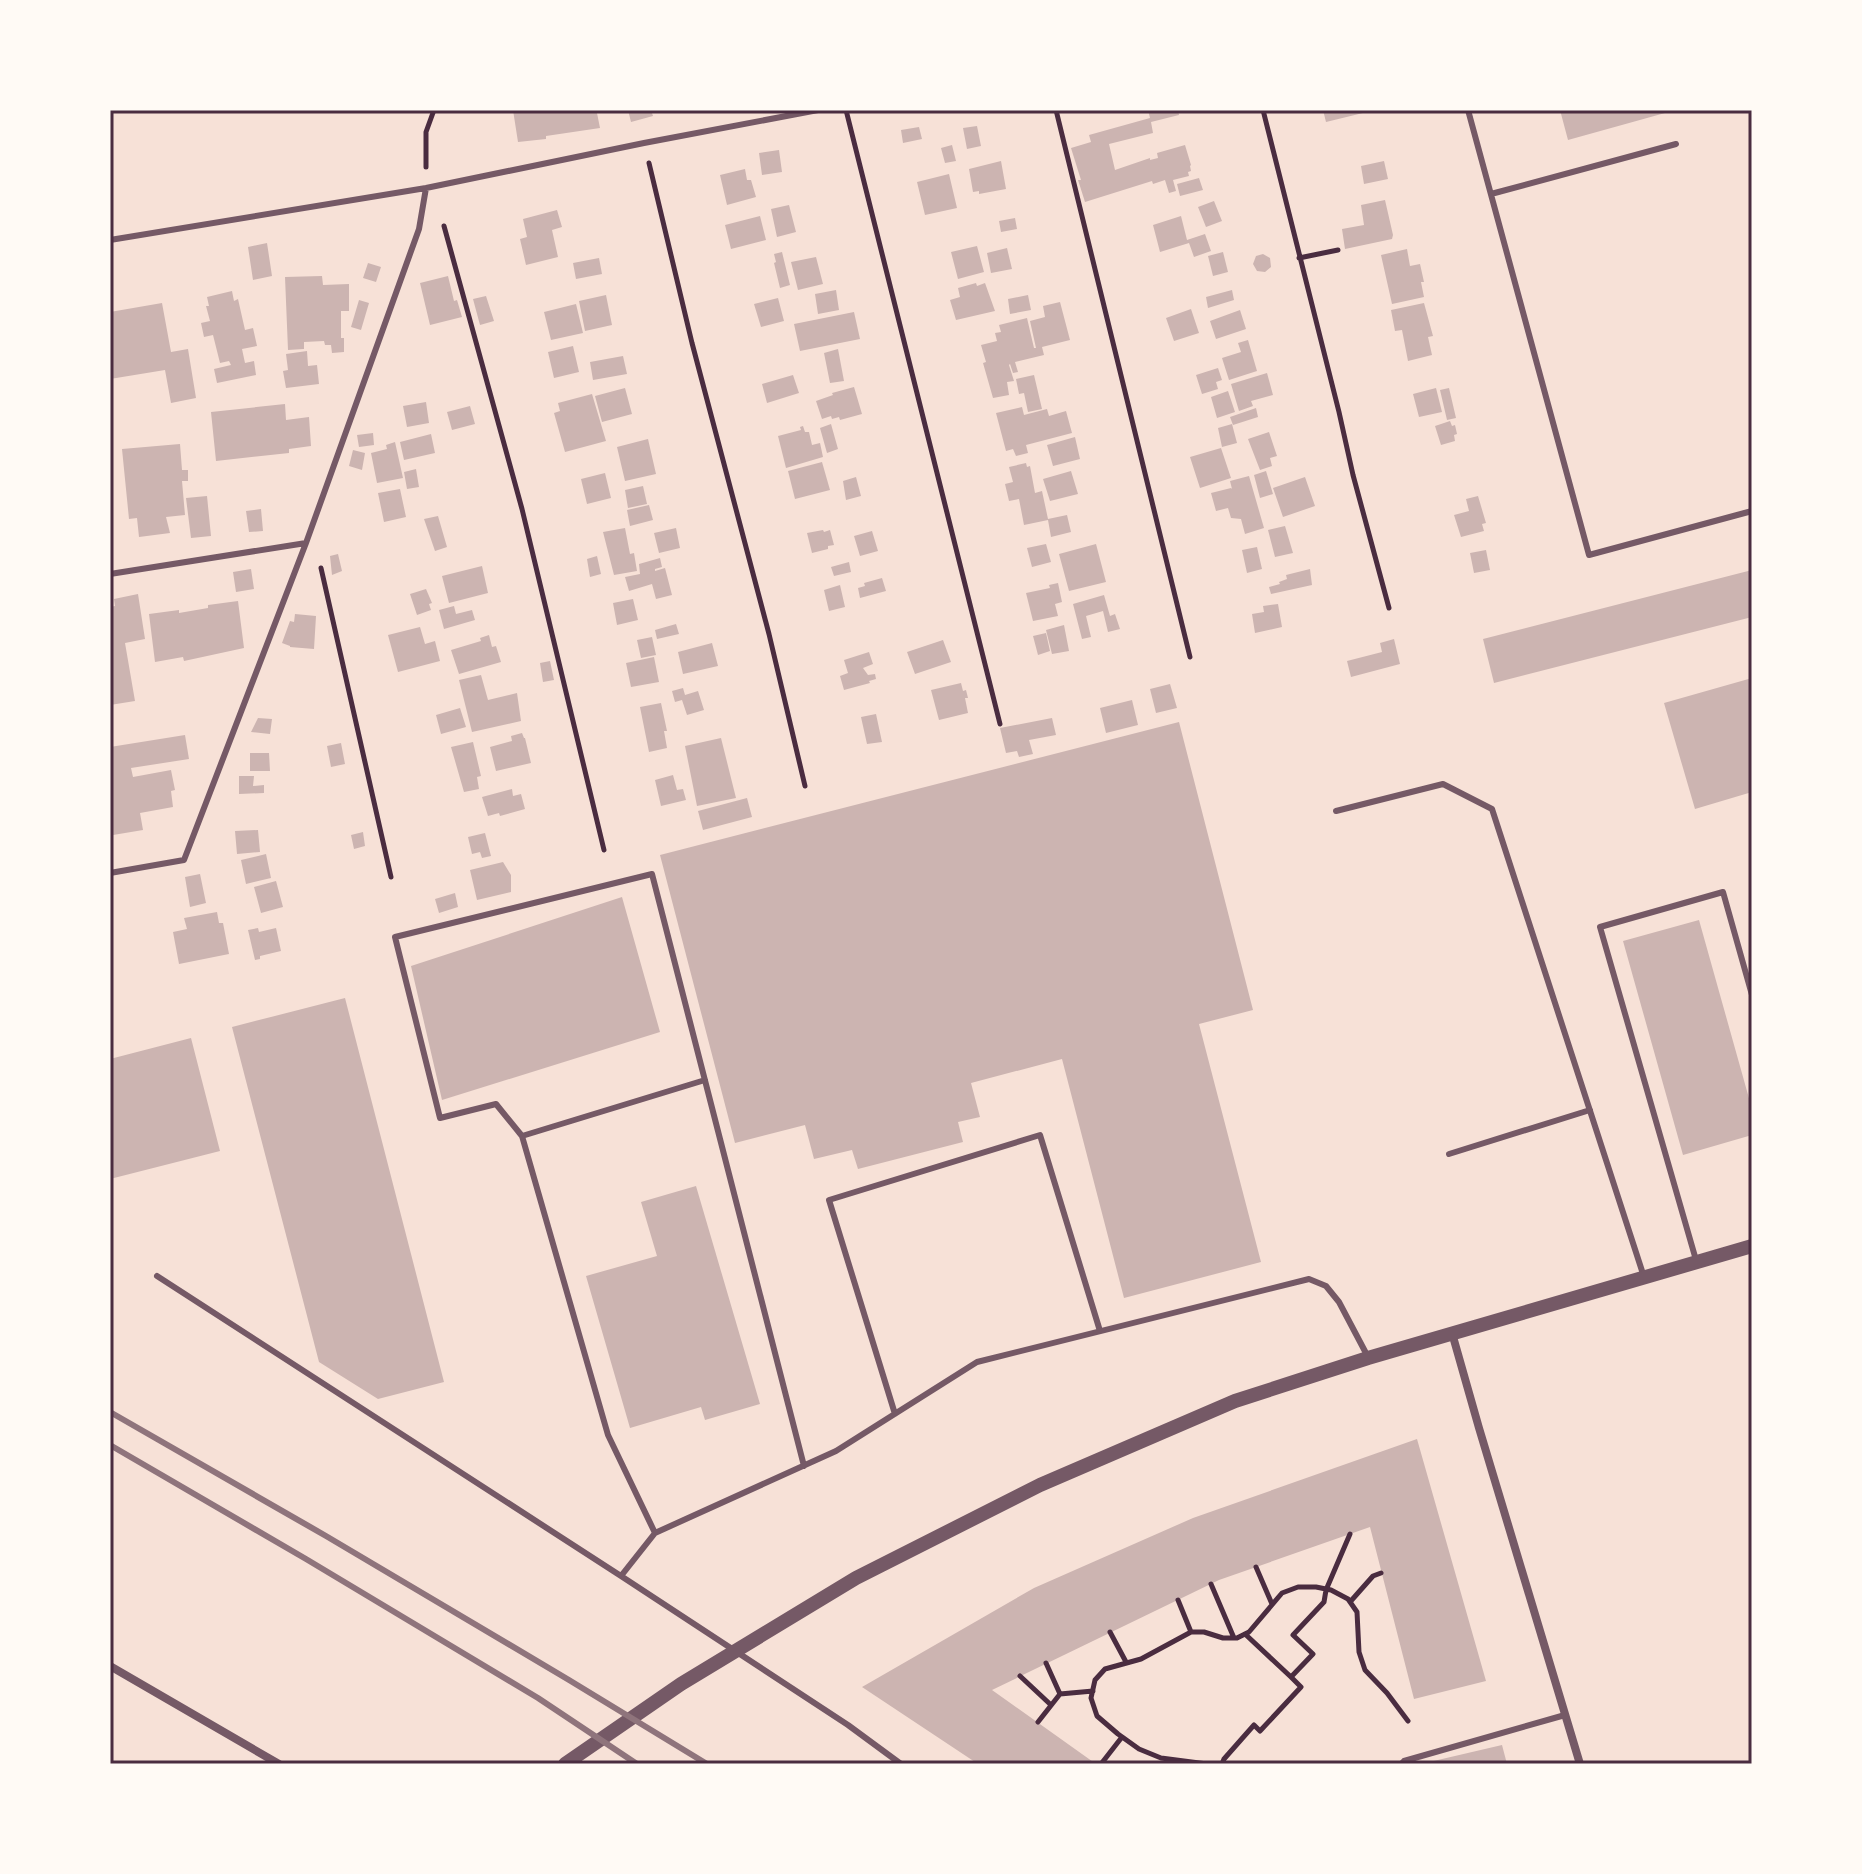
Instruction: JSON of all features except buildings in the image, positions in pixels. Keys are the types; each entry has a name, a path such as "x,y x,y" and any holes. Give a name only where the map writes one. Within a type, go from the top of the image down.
{"street":[{"path":"565,1764 681,1684 856,1578 1040,1485 1235,1401 1368,1358 1752,1246"},
{"path":"1452,1333 1580,1764"},
{"path":"110,1666 279,1764"}],"lane":[{"path":"110,240 429,188 818,110"},
{"path":"1468,110 1589,555 1752,511"},
{"path":"1491,194 1676,144"},
{"path":"110,873 184,860 306,543 419,229 429,188"},
{"path":"110,574 306,543"},
{"path":"1336,811 1443,784 1492,809 1644,1277"},
{"path":"655,1533 608,1435 522,1136 496,1104 440,1118 395,937 652,874 804,1466"},
{"path":"1696,1262 1600,927 1723,892 1752,995"},
{"path":"522,1136 705,1080"},
{"path":"1449,1154 1590,1110"},
{"path":"895,1414 829,1200 1040,1135 1100,1331"},
{"path":"157,1276 621,1576 848,1725 901,1764"},
{"path":"621,1576 655,1533 836,1451 977,1362 1309,1279 1326,1286 1339,1302 1368,1358"},
{"path":"1401,1764 1565,1715"}],"path":[{"path":"434,110 426,132 429,188 522,509 604,850"},
{"path":"846,110 1000,724"},
{"path":"1056,110 1190,657"},
{"path":"1263,110 1389,608"},
{"path":"644,143 805,786"},
{"path":"1299,258 1338,250"},
{"path":"306,543 319,560 391,877"},
{"path":"1291,1677 1313,1654 1293,1635 1324,1602 1326,1590 1350,1534"},
{"path":"1256,1567 1272,1604"},
{"path":"1350,1602 1373,1576 1381,1573"},
{"path":"1211,1584 1234,1638"},
{"path":"1207,1764 1161,1758 1139,1749 1122,1737 1097,1716 1091,1698 1095,1680 1105,1669 1141,1659 1191,1632 1223,1638 1245,1634 1282,1593 1298,1587 1326,1590 1348,1599 1357,1612 1359,1652 1365,1670 1408,1721"},
{"path":"1178,1600 1191,1632"},
{"path":"1110,1632 1126,1662"},
{"path":"1222,1764 1254,1725 1260,1731 1301,1687 1245,1634"},
{"path":"1046,1663 1060,1694"},
{"path":"1020,1676 1051,1705"},
{"path":"1038,1722 1060,1694 1093,1691"},
{"path":"1101,1764 1122,1737"}],"railway":[{"path":"110,1412 326,1536 707,1764"},
{"path":"110,1445 538,1698 637,1764"}]}
